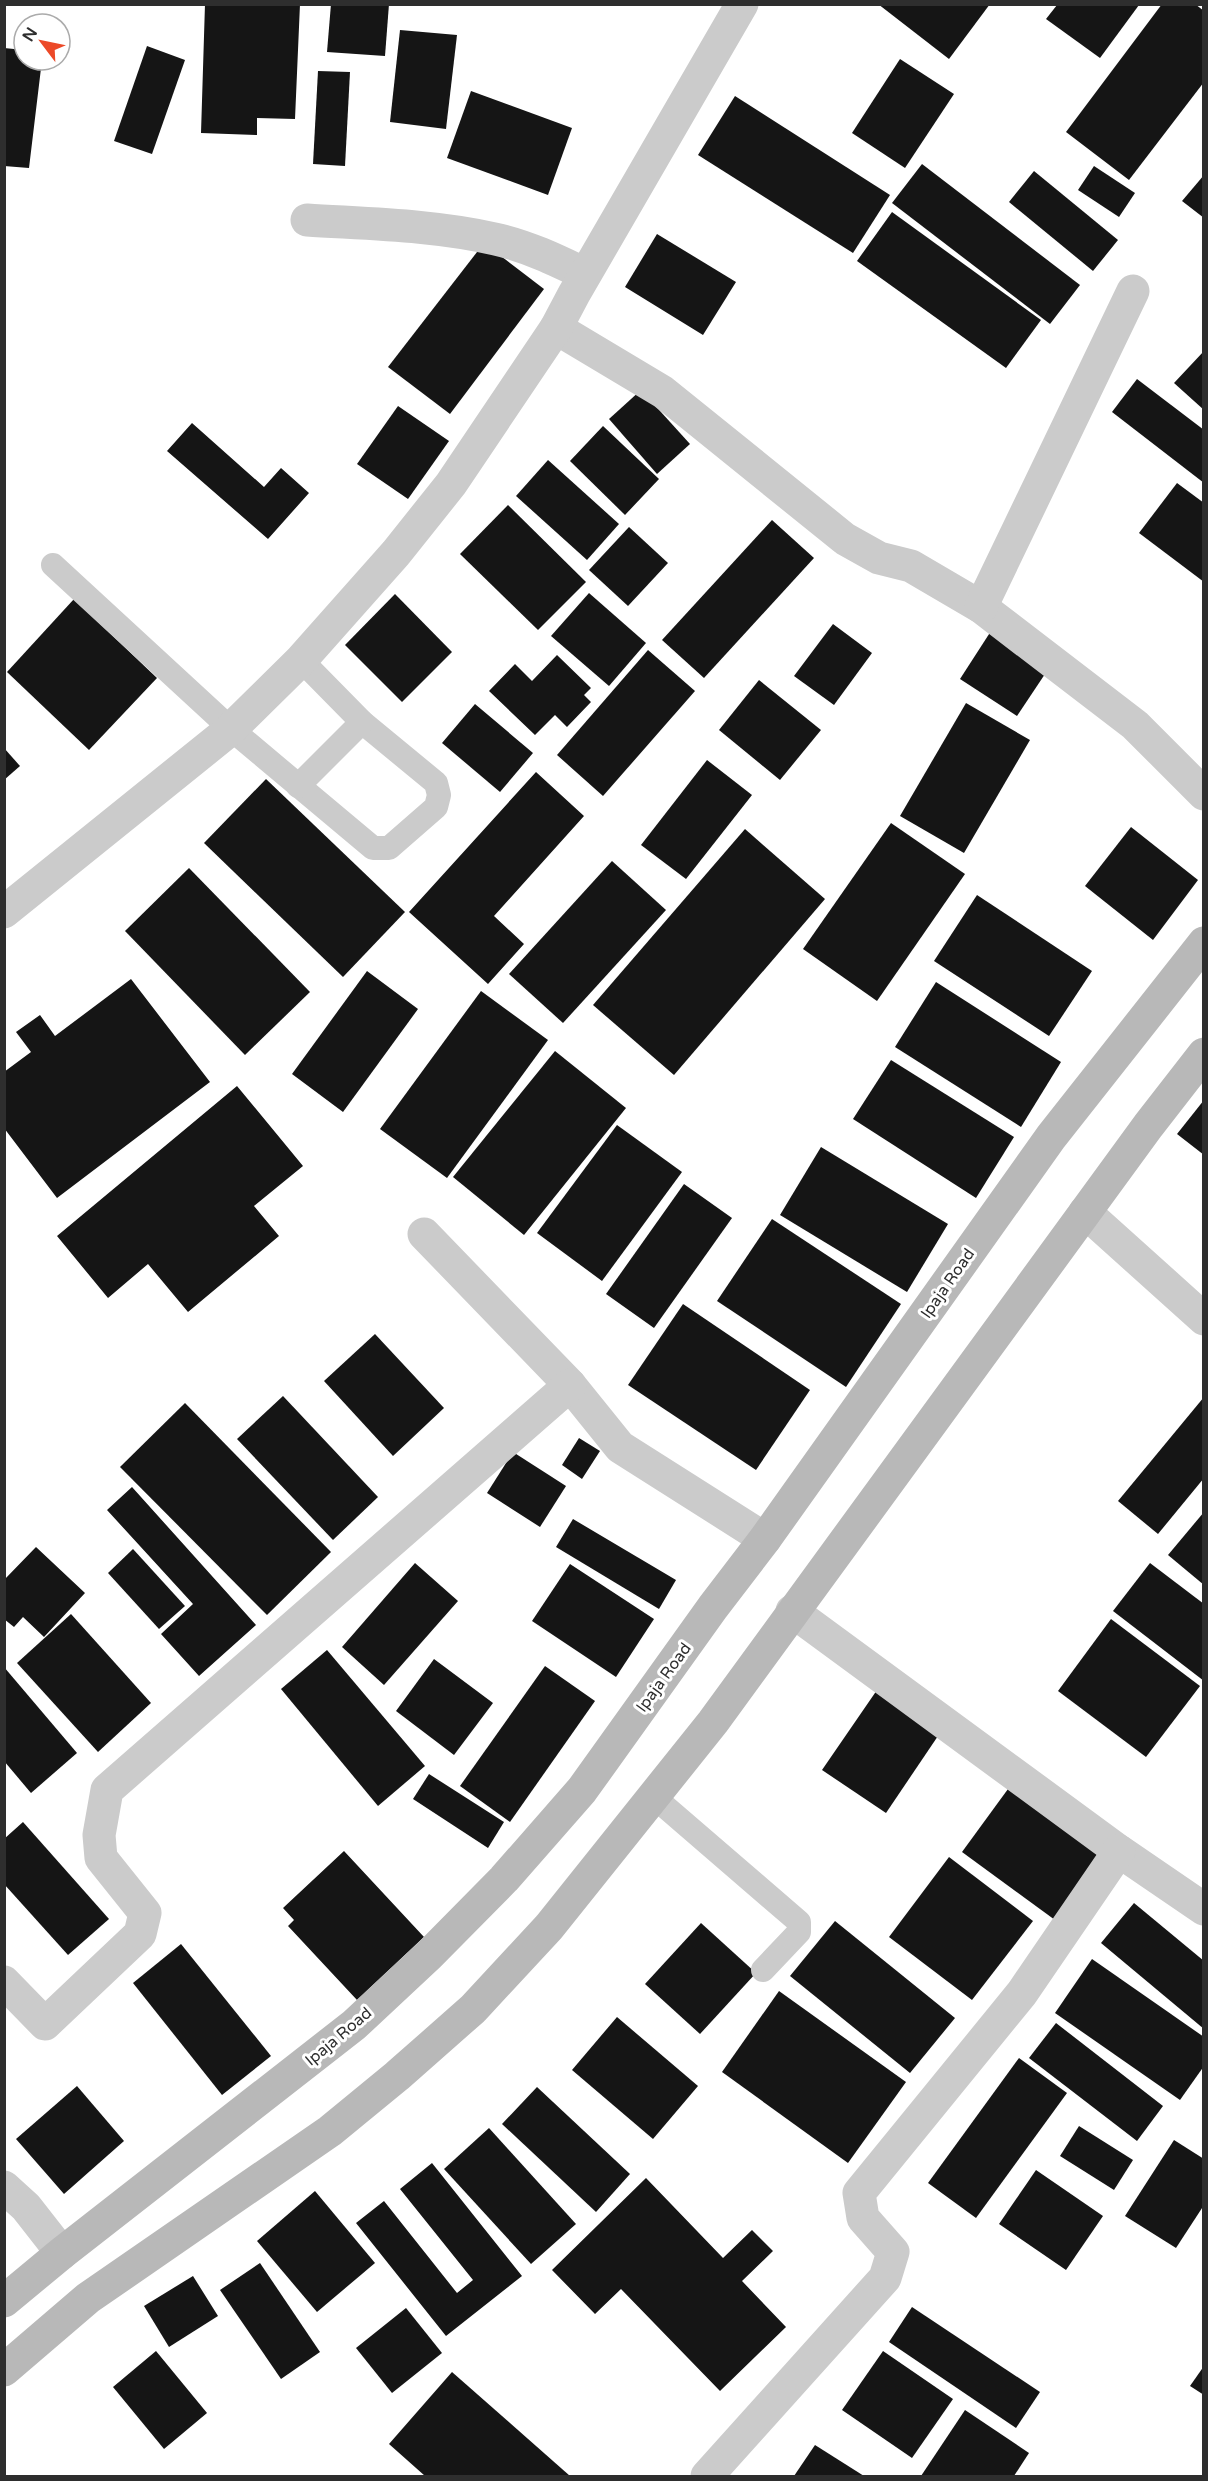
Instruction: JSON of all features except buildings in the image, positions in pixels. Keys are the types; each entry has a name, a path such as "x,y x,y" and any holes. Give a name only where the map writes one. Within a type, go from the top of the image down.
{"main road":[{"name":"Ipaja Road","path":"4,2301 354,2025 429,1955 496,1887 582,1790 765,1539 1050,1137 1203,943"},
{"path":"4,2370 88,2298 330,2131 398,2076 473,2009 549,1927 712,1722 1203,1054"}],"street":[{"path":"4,912 36,889 231,729 301,660 396,553 451,484 556,328 742,4"},
{"path":"307,220 413,227 495,239 546,255 585,274"},
{"path":"981,607 1133,291"},
{"path":"556,328 663,392 845,539 879,558 911,566 981,607 1134,725 1203,794"},
{"path":"1085,1212 1203,1319"},
{"path":"424,1234 570,1385 620,1447 765,1539"},
{"path":"4,1982 45,2024 140,1934 145,1913 101,1858 99,1835 107,1790 570,1385"},
{"path":"792,1611 1119,1851 1203,1909"},
{"path":"707,2476 885,2278 892,2252 863,2218 859,2193 1022,1993 1119,1851"},
{"path":"4,2187 26,2207 62,2253"}],"lane":[{"path":"53,565 231,729 298,786 373,848 388,848 436,807 440,795 436,783 362,722 301,660"},
{"path":"298,786 362,722"},
{"path":"654,1797 799,1922 799,1932 763,1971"}]}
